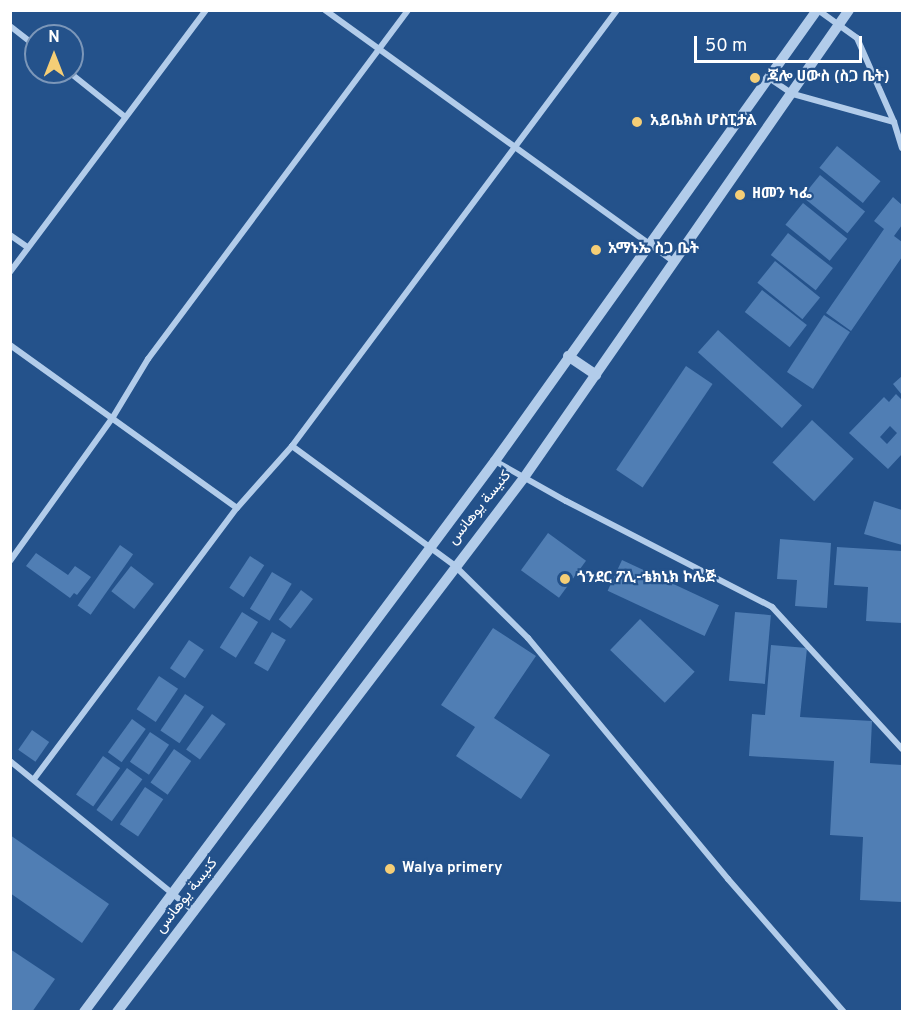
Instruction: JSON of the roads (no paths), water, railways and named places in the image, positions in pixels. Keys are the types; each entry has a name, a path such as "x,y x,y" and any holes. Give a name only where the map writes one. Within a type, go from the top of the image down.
{"street":[{"path":"10,272 124,116 206,10"},
{"path":"325,10 674,262"},
{"path":"10,561 113,417 148,359 408,10"},
{"path":"34,779 237,508 292,446 617,10"},
{"path":"84,1011 495,460 818,10 841,23 857,38 903,148"},
{"name":"كنيسة يوهانس","path":"117,1011 195,912 454,565 523,479 793,94 849,10"},
{"path":"10,26 24,37"},
{"path":"769,78 793,94 894,122 903,127"},
{"path":"84,84 124,116"},
{"path":"10,235 27,247"},
{"path":"10,345 237,508"},
{"path":"568,356 596,375"},
{"path":"292,446 454,565 528,638 728,879 844,1011"},
{"path":"495,460 523,479 771,607 903,748"},
{"path":"10,761 171,896 195,912"}],"place":[{"name":"ጃሎ ሀውስ (ስጋ ቤት)","path":"755,78"},
{"name":"አይቤክስ ሆስፒታል","path":"637,122"},
{"name":"ዘመን ካፌ","path":"740,195"},
{"name":"አማኑኤ ስጋ ቤት","path":"596,250"},
{"name":"ጎንደር ፖሊ-ቴክኒክ ኮሌጅ","path":"565,579"},
{"name":"Walya primery","path":"390,869"}]}
